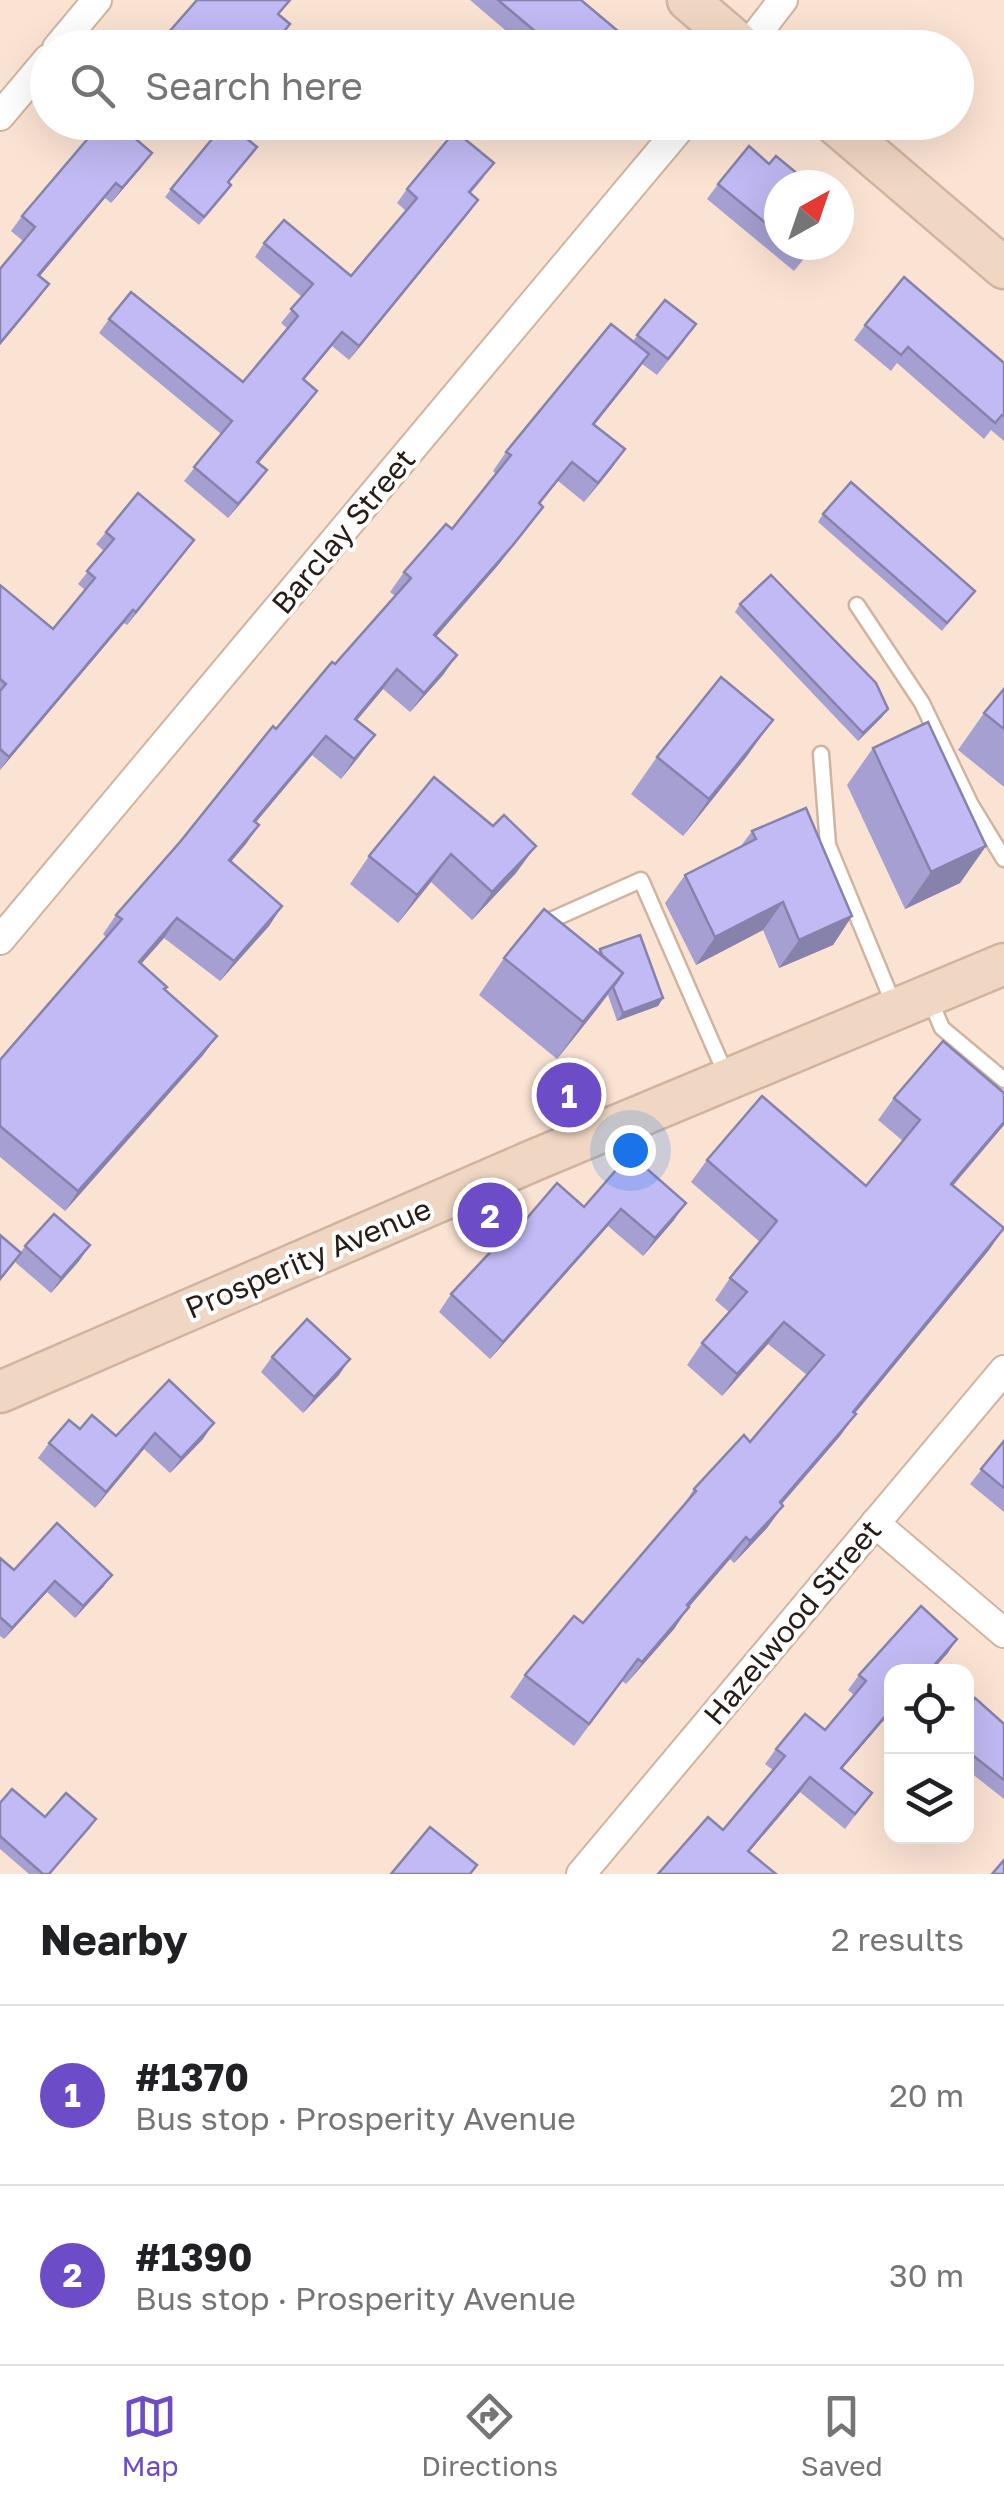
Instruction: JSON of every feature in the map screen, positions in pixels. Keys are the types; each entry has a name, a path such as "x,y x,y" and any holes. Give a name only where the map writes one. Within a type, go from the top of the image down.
{"street":[{"path":"72,30 97,0"},
{"path":"688,0 724,30"},
{"path":"759,30 783,0"},
{"path":"0,116 30,80"},
{"name":"Barclay Street","path":"0,940 671,140"},
{"path":"854,140 1004,268"},
{"name":"Prosperity Avenue","path":"0,1392 727,1078 1004,964"},
{"name":"Hazelwood Street","path":"581,1874 1004,1370"},
{"path":"875,1524 1004,1632"}],"lane":[{"path":"857,606 922,703 971,804 1004,860"},
{"path":"821,754 828,845 911,1002 1004,1080"},
{"path":"534,928 641,880 727,1078"}],"building":[{"path":"197,0 290,0 278,14 290,24 285,30 171,30"},
{"path":"498,0 581,0 617,30 534,30"},
{"path":"87,140 137,140 152,153 122,188 116,183 38,275 49,284 0,343 0,269 35,227 22,216"},
{"path":"211,140 248,140 257,147 204,217 171,189"},
{"path":"448,140 466,140 494,163 469,192 478,200 359,346 342,332 303,379 317,391 257,462 267,470 238,504 194,467 232,421 109,319 131,292 243,382 298,316 291,309 313,284 264,243 284,220 351,276 417,198 407,189"},
{"path":"749,146 769,164 776,156 793,170 764,170 764,222 718,184"},
{"path":"904,277 1004,363 1004,416 995,423 908,347 901,355 865,325"},
{"path":"665,300 696,324 668,359 637,335"},
{"path":"611,324 649,354 593,424 625,449 598,483 572,462 539,503 543,507 513,545 434,635 457,655 424,693 397,669 355,719 375,735 354,759 326,736 254,821 259,825 229,860 282,906 234,961 177,918 139,962 217,1036 78,1191 0,1126 0,1060 122,919 116,915 273,726 276,729 411,578 404,572 446,524 452,529 511,455 506,452"},
{"path":"851,482 975,591 947,623 823,514"},
{"path":"138,493 194,540 9,757 0,749 0,691 6,684 0,679 0,585 53,629 95,578 87,571 114,539 106,532"},
{"path":"771,575 876,683 888,709 863,733 740,604"},
{"path":"721,677 773,720 709,799 657,757"},
{"path":"1004,689 1004,729 984,713"},
{"path":"928,722 986,846 931,872 873,748"},
{"path":"434,777 493,826 504,815 536,846 492,892 451,854 417,895 369,856"},
{"path":"806,808 852,916 799,940 783,902 715,937 685,875 756,839 752,831"},
{"path":"544,909 623,973 583,1022 504,958"},
{"path":"640,935 663,998 623,1013 613,987 623,973 600,949"},
{"path":"943,1041 1004,1093 1004,1122 951,1184 1004,1228 853,1412 856,1414 780,1502 783,1506 750,1541 746,1537 642,1662 638,1659 589,1724 525,1675 574,1616 583,1623 694,1489 744,1435 750,1442 824,1355 784,1322 737,1374 702,1343 747,1292 730,1278 777,1221 707,1160 762,1096 866,1186 920,1120 894,1098"},
{"path":"630,1154 686,1203 655,1238 621,1209 503,1342 451,1294 513,1228 516,1231 557,1183 584,1207"},
{"path":"54,1214 90,1245 61,1278 25,1246"},
{"path":"0,1235 21,1253 0,1279"},
{"path":"307,1319 350,1359 314,1397 272,1357"},
{"path":"169,1380 214,1423 181,1458 155,1433 106,1492 49,1443 69,1420 80,1429 92,1415 116,1436"},
{"path":"1004,1441 1004,1488 981,1469"},
{"path":"57,1523 112,1575 83,1606 55,1581 12,1628 0,1617 0,1558 14,1570"},
{"path":"921,1606 957,1639 935,1664 884,1664 884,1717 841,1768 872,1793 855,1814 810,1777 748,1851 776,1874 658,1874 708,1817 723,1830 785,1756 776,1749 805,1714 825,1730 866,1681 859,1675"},
{"path":"974,1699 1004,1724 1004,1780 974,1756"},
{"path":"12,1789 45,1817 66,1793 96,1819 49,1874 43,1874 0,1836 0,1803"},
{"path":"430,1827 477,1865 470,1874 391,1874"},
{"path":"1004,1860 1004,1874 992,1874"}],"place":[{"name":"#1370","path":"569,1095"},
{"name":"#1390","path":"490,1215"}]}
